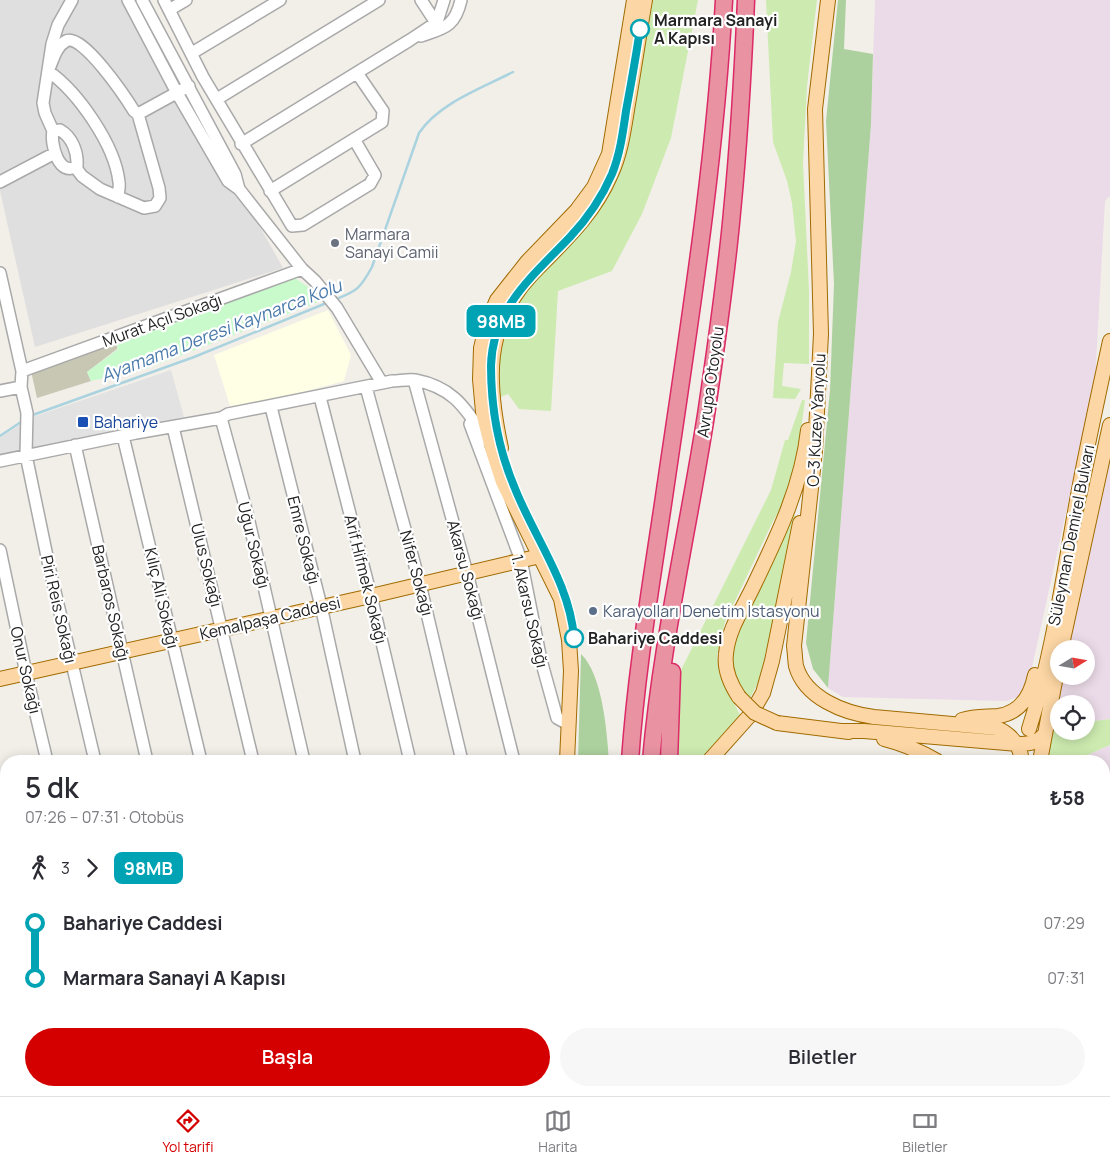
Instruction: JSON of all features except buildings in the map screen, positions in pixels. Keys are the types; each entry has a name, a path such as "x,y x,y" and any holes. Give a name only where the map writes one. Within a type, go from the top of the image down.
{"highway":[{"name":"Avrupa Otoyolu","path":"631,755 645,622 706,202 718,98 724,0"},
{"name":"Avrupa Otoyolu","path":"652,755 671,617 706,414 727,260 742,86 746,0"},
{"path":"669,755 672,680 683,551"}],"main road":[{"path":"567,755 571,671 569,640 560,599 503,482 492,448 483,412 480,378 481,348 487,322 497,300 527,262 577,210 594,187 609,154 634,0"},
{"path":"574,755 575,660 573,626 565,594 516,492 504,457 494,412 491,364 496,335 502,319 516,294 530,276 571,236 592,209 612,174 621,145 645,0"},
{"name":"O-3 Kuzey Yanyolu","path":"820,0 808,110 813,249 813,336 812,388 806,445 796,489 782,526 733,628 725,655 730,681 739,697 755,713 778,723 841,731"},
{"name":"O-3 Kuzey Yanyolu","path":"828,0 815,110 821,334 815,451 794,646 797,667 814,693 839,708 854,714 996,728 1005,732 1018,744"},
{"name":"Süleyman Demirel Bulvarı","path":"1029,729 1045,669 1110,340"},
{"name":"Süleyman Demirel Bulvarı","path":"1063,640 1110,425"},
{"path":"714,755 751,714 758,704 768,680 815,451"},
{"path":"950,724 966,718 998,716 1011,712 1019,707 1030,691 1034,681 1057,563 1081,480"},
{"name":"Kemalpaşa Caddesi","path":"0,679 540,556"},
{"path":"1041,755 1054,685"},
{"path":"841,731 864,731 1018,744 1032,743 1041,739 1044,735"},
{"path":"841,731 902,744 927,755"},
{"path":"1018,744 1021,755"}],"street":[{"path":"48,71 58,48 66,41 74,40 102,66 138,114 159,188 159,201 155,206 144,208 94,186 76,168 72,169 62,164 55,154 52,141 53,131 45,113 44,103 48,71 52,44 58,24 72,0"},
{"path":"128,0 228,181 239,189 302,269 337,308 382,383"},
{"path":"142,0 235,174 239,189"},
{"path":"186,0 167,5 203,77 241,144 292,226 303,225 370,184 375,175 354,139"},
{"path":"192,53 280,0"},
{"path":"217,99 379,0"},
{"path":"421,0 438,26"},
{"path":"452,23 461,0"},
{"path":"438,26 441,2"},
{"path":"441,2 452,23"},
{"path":"241,144 410,40 438,26 452,23"},
{"path":"48,71 60,80 77,98 95,123 115,167 119,183 118,197"},
{"path":"270,191 382,122 383,111 357,73"},
{"path":"138,114 189,86"},
{"path":"53,131 62,131 71,141 78,160 76,168"},
{"path":"0,182 55,154"},
{"name":"Murat Açıl Sokağı","path":"22,371 302,269"},
{"name":"Piri Reis Sokağı","path":"0,273 22,371 21,386 27,418 26,455 71,663 94,755"},
{"path":"0,461 221,418 228,414 271,407 382,383 414,380 446,390 464,408 492,448"},
{"name":"Akarsu Sokağı","path":"414,380 467,573 512,755"},
{"path":"0,391 21,386"},
{"name":"Nifer Sokağı","path":"366,387 420,584 461,755"},
{"name":"Arif Hifmek Sokağı","path":"320,397 409,755"},
{"name":"Emre Sokağı","path":"271,407 321,606 354,755"},
{"name":"1. Akarsu Sokağı","path":"464,408 520,560 530,615 551,701 557,718 568,724"},
{"name":"Uğur Sokağı","path":"221,418 248,517 303,755"},
{"name":"Ulus Sokağı","path":"173,427 253,755"},
{"name":"Kılıç Ali Sokağı","path":"123,436 200,755"},
{"name":"Barbaros Sokağı","path":"75,445 146,755"},
{"name":"Onur Sokağı","path":"0,550 46,755"}],"shaded area":[{"path":"0,0 133,0 283,268 35,347 0,191"},
{"path":"875,0 1110,0 1110,196 1105,201 1095,381 1027,690 1018,697 1006,701 843,697 828,688 871,124"},
{"path":"328,310 351,355 344,381 269,401 230,406 214,355"},
{"path":"118,340 117,349 87,372 91,381 37,398 31,371"},
{"path":"171,370 184,417 41,445 0,457 0,438 30,418"},
{"path":"1110,463 1110,719 1095,721 1095,695 1057,695 1059,685 1095,685 1095,640 1070,640"},
{"path":"1110,745 1110,755 1087,755"}],"green space":[{"path":"645,0 698,0 671,138 642,214 612,271 558,291 551,411 519,409 508,394 491,401 499,306 553,260 590,224 612,184"},
{"path":"766,0 817,0 807,86 803,163 809,291 809,364 784,363 782,386 801,389 795,399 773,398 778,322 791,272 796,241 792,203 787,181 773,142"},
{"path":"838,0 846,0 844,49 873,54 871,124 828,688 813,669 806,643 830,390 834,284 826,121"},
{"path":"292,276 326,299 148,368 91,381 87,372 117,350 118,340"},
{"path":"802,400 805,400 796,467 786,499 773,521 725,622 717,656 720,676 740,715 705,755 677,755 680,672 771,490 785,440 788,440"},
{"path":"794,515 796,517 786,568 759,681 750,698 736,680 731,651"},
{"path":"581,654 588,663 599,690 605,720 608,755 578,755"},
{"path":"1110,719 1110,745 1087,755 1047,755 1050,727 1050,740 1095,740 1095,721"}],"waterway":[{"name":"Ayamama Deresi Kaynarca Kolu","path":"334,300 357,288 372,267 419,133 428,122 449,105 513,72"},
{"name":"Ayamama Deresi Kaynarca Kolu","path":"30,416 194,357 329,302"},
{"name":"Ayamama Deresi Kaynarca Kolu","path":"0,436 24,420"}],"bus line":[{"name":"98MB","path":"574,638 565,594 516,492 504,457 494,412 491,364 496,335 502,319 516,294 530,276 571,236 592,209 612,174 621,145 640,29"}],"place":[{"name":"Marmara Sanayi A Kapısı","path":"640,29"},
{"name":"Marmara Sanayi Camii","path":"335,243"},
{"name":"Bahariye","path":"83,422"},
{"name":"Karayolları Denetim İstasyonu","path":"593,611"},
{"name":"Bahariye Caddesi","path":"574,638"}]}
